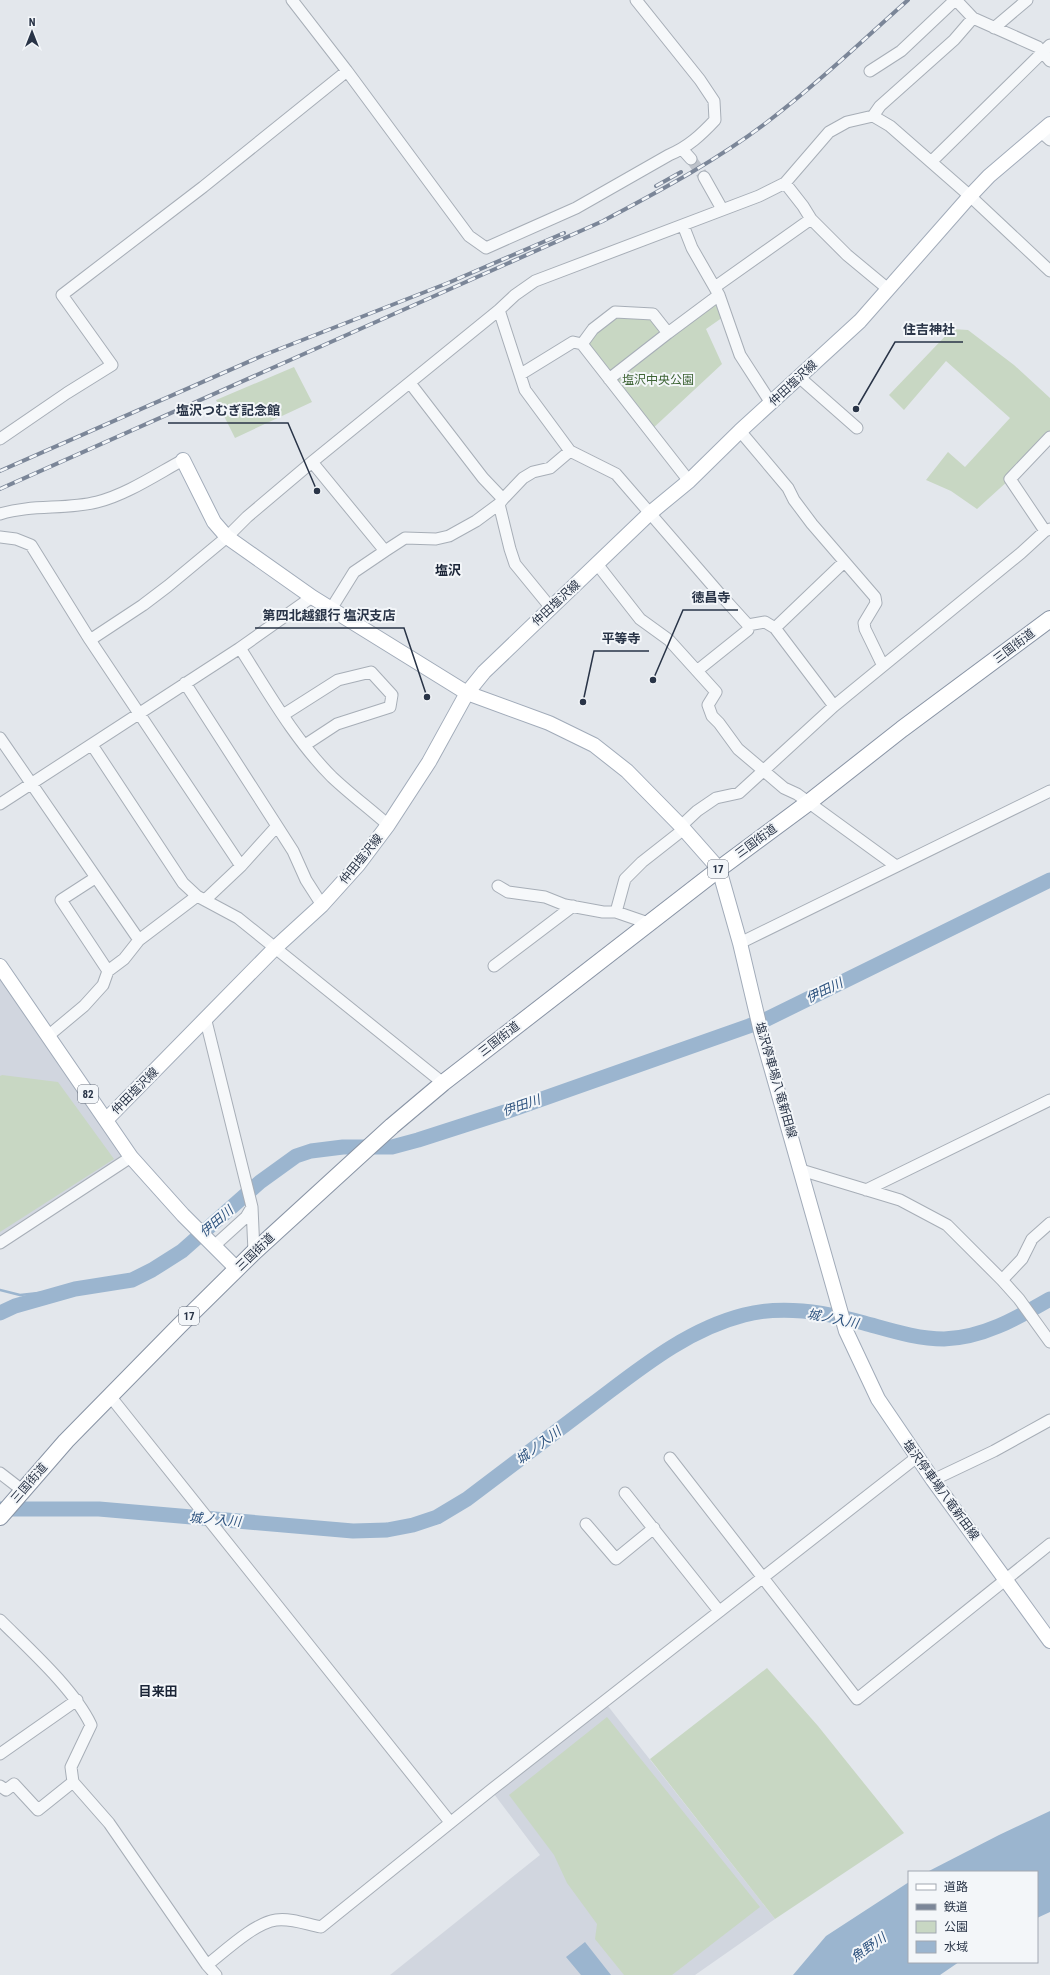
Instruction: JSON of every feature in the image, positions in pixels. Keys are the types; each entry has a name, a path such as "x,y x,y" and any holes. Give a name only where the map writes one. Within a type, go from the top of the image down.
{"highway":[{"name":"三国街道","path":"0,1517 22,1490 110,1396 254,1252 364,1150 442,1083 648,923 808,803 902,729 1050,619"}],"main road":[{"name":"仲田塩沢線","path":"106,1120 206,1021 276,947 322,905 358,864 388,825 430,762 467,693 484,672 649,514 689,481 740,431 860,320 988,176 1047,132"},
{"path":"183,460 214,522 227,537 312,597 467,693 549,723 594,745 627,771 683,828 719,869"},
{"name":"塩沢停車場八竜新田線","path":"719,869 740,943 762,1032 846,1331 878,1399 916,1457 1050,1640"},
{"name":"82","path":"0,966 131,1157 184,1215 237,1269"}],"street":[{"path":"292,0 347,71 469,236 486,248 576,208 682,149 703,133 715,120 714,101 700,80 636,0"},
{"path":"870,71 901,51 956,0 973,18 1038,47 1046,48"},
{"path":"994,28 1026,0"},
{"path":"90,640 143,605 227,537 247,516 312,462 535,281 758,196 785,182 829,132 847,122 873,116 880,106 954,40 973,18"},
{"path":"1046,48 1050,61"},
{"path":"931,162 1046,48"},
{"path":"0,439 66,393 112,366 62,295 203,187 347,71"},
{"path":"873,116 890,126 970,196 1050,271"},
{"path":"682,149 691,159"},
{"path":"704,177 722,209"},
{"path":"785,182 804,206 811,219 847,255 888,289"},
{"path":"609,379 668,333 717,291 811,219"},
{"path":"683,225 692,248 717,291 740,355 771,403"},
{"path":"500,310 525,390 570,451 616,474 649,514 748,625 748,630 698,670"},
{"path":"582,344 593,329 615,312 653,314 668,333"},
{"path":"521,374 573,342 582,344 689,481"},
{"path":"799,378 857,428"},
{"path":"410,383 501,501 510,549 515,564 550,608"},
{"path":"740,431 783,482 812,524 875,596 876,603 864,623 884,666"},
{"path":"616,912 626,879 642,862 683,828 697,811 716,798 739,793 762,770 834,706 1048,530 1010,479 1050,437"},
{"path":"331,609 354,572 404,538 436,539 449,536 476,521 501,501 523,478 533,472 550,468 570,451"},
{"path":"0,514 28,508 55,507 97,502 116,496 183,460"},
{"path":"312,462 386,551"},
{"path":"0,537 16,539 31,545 90,640 241,866"},
{"path":"775,628 844,562"},
{"path":"597,564 640,619 669,640 698,670 716,692 708,705 712,716 738,749 762,770 896,866"},
{"path":"0,804 240,648 312,597"},
{"path":"748,625 765,622 775,628 834,706"},
{"path":"240,648 283,715 305,745 333,777 388,825"},
{"path":"283,715 338,680 371,672 392,695 390,707 337,724 305,745"},
{"path":"185,683 293,851 306,880 322,905"},
{"path":"0,738 139,940"},
{"path":"92,745 183,883 201,898 238,918 276,947 442,1083"},
{"path":"740,943 1050,791"},
{"path":"48,1036 84,1006 103,985 108,972 124,960 139,940 201,898 241,866 277,826"},
{"path":"95,878 61,900 108,972"},
{"path":"498,886 508,892 545,897 566,905 603,912 616,912 648,923"},
{"path":"494,966 573,906"},
{"path":"206,1021 252,1207 254,1252"},
{"path":"866,1190 1050,1100"},
{"path":"0,1243 131,1157"},
{"path":"801,1170 900,1200 947,1226 1002,1280 1050,1342"},
{"path":"214,1246 246,1217 252,1207"},
{"path":"1002,1280 1022,1259 1032,1240 1050,1223"},
{"path":"110,1396 189,1493 450,1822"},
{"path":"933,1480 994,1451 1050,1420"},
{"path":"207,1965 258,1926 275,1920 292,1921 321,1927 450,1822 916,1457"},
{"path":"670,1458 857,1699 1050,1544"},
{"path":"0,1473 22,1490"},
{"path":"626,1493 719,1611"},
{"path":"586,1524 616,1559 654,1528"},
{"path":"0,1620 31,1651 84,1710 91,1724 71,1767 73,1782 109,1823 207,1965 216,1975"},
{"path":"0,1754 76,1700"},
{"path":"0,1786 6,1790 14,1784 38,1810 73,1782"}],"shaded area":[{"path":"0,966 131,1157 0,1243"},
{"path":"604,1701 775,1919 695,1975 390,1975 540,1855 491,1790"}],"green space":[{"name":"塩沢中央公園","path":"719,295 726,315 706,329 722,364 650,431 582,344 615,312 653,314 668,333"},
{"path":"952,329 968,330 1014,365 1050,398 1050,437 1010,479 977,509 951,491 926,480 948,452 965,467 1010,418 946,361 904,410 889,395"},
{"path":"294,367 312,402 235,438 216,400"},
{"path":"2,1075 58,1082 114,1159 0,1232 0,1076"},
{"path":"767,1668 818,1726 904,1833 775,1919 650,1759"},
{"path":"607,1717 760,1907 672,1975 624,1975 595,1939 597,1924 567,1883 554,1855 509,1795"}],"water":[{"path":"1050,1811 1050,1912 1038,1918 1038,1871 929,1871"},
{"name":"魚野川","path":"908,1883 908,1963 958,1963 940,1975 793,1975 826,1936"},
{"path":"585,1942 611,1975 581,1975 566,1957"}],"waterway":[{"name":"伊田川","path":"0,1313 15,1306 75,1289 132,1280 152,1270 182,1251 260,1182 296,1156 311,1151 343,1147 392,1147 418,1140 505,1112 749,1026 767,1019 1050,880"},
{"path":"0,1290 20,1295 75,1289"},
{"name":"城ノ入川","path":"0,1509 99,1509 353,1531 387,1530 413,1525 437,1517 467,1499 662,1353 682,1341 722,1322 744,1315 773,1310 804,1311 849,1319 914,1336 944,1339 958,1338 986,1331 1012,1320 1050,1299"}],"tunnel":[{"path":"691,159 704,177"}],"railway":[{"path":"0,489 603,221 624,210 707,163 747,137 785,109 908,0"},
{"path":"656,186 681,172"},
{"path":"0,471 264,355 448,283 564,233"}],"place":[{"name":"住吉神社","path":"856,409"},
{"name":"塩沢つむぎ記念館","path":"317,491"},
{"name":"徳昌寺","path":"653,680"},
{"name":"第四北越銀行 塩沢支店","path":"427,697"},
{"name":"平等寺","path":"583,702"}],"district":[{"name":"塩沢","path":"448,570"},
{"name":"目来田","path":"158,1691"}]}
